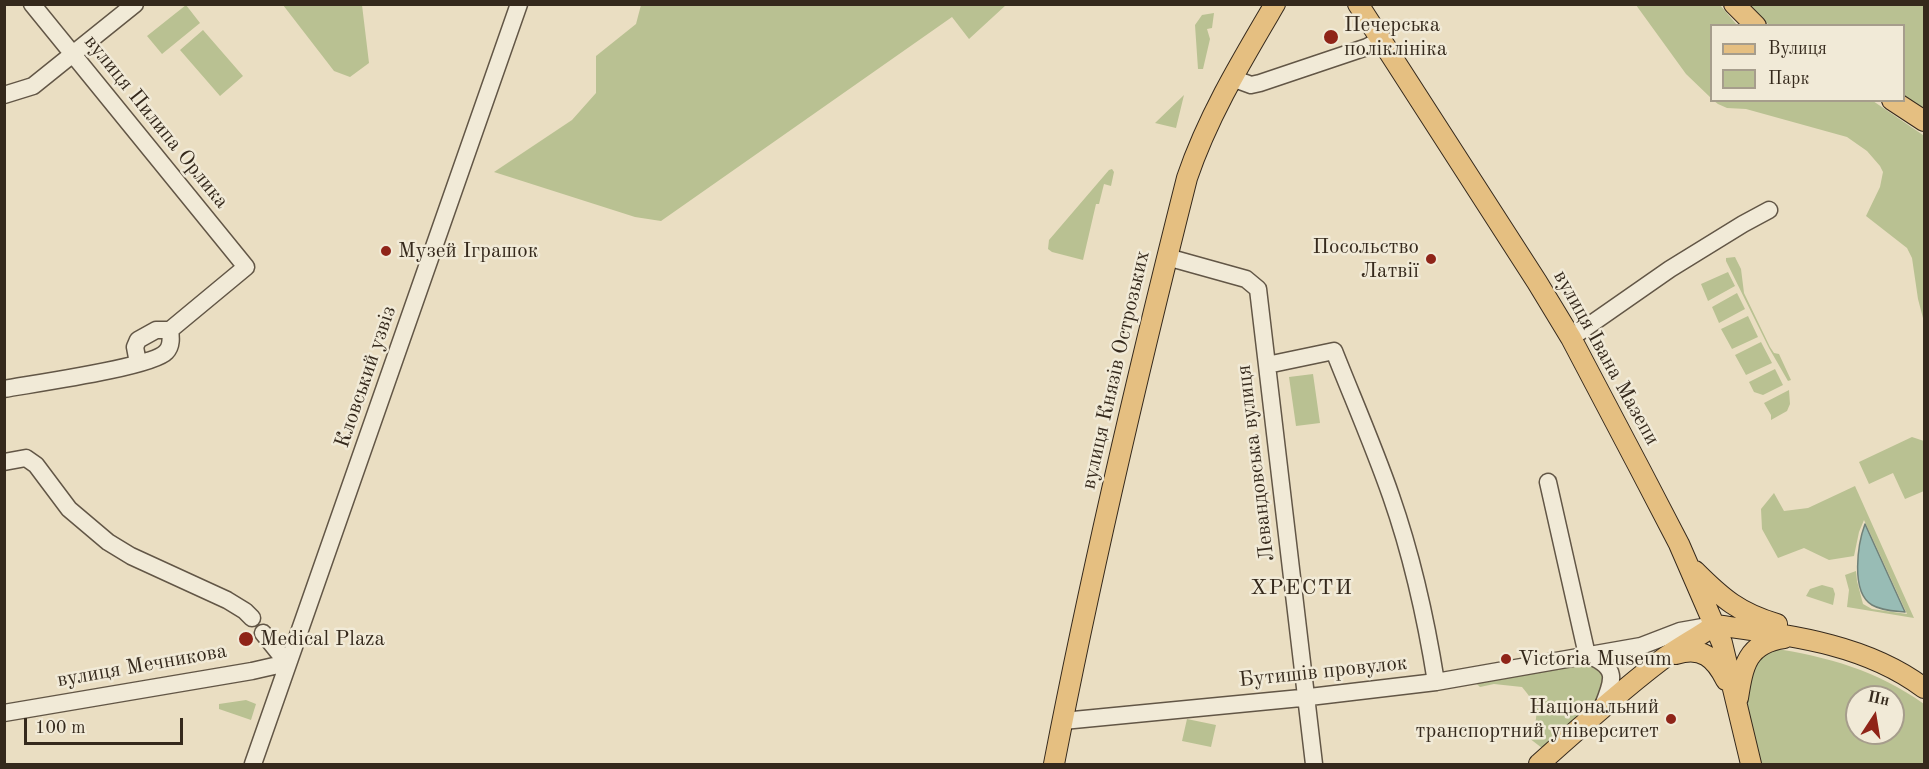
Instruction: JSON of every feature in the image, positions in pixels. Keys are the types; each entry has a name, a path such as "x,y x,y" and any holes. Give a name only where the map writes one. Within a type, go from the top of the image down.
{"main road":[{"name":"вулиця Князів Острозьких","path":"1054,765 1105,518 1187,178 1195,154 1232,78 1275,4"},
{"name":"вулиця Івана Мазепи","path":"1358,4 1571,338 1641,471 1686,560 1722,643 1751,765"},
{"path":"1734,4 1754,24"},
{"path":"1895,102 1924,121"},
{"path":"1686,560 1696,573 1732,606 1753,617 1787,627 1820,643"},
{"path":"1539,765 1663,659 1693,642 1715,625 1792,637 1867,656 1889,664 1924,688"},
{"path":"1737,704 1741,677 1754,649 1766,642 1792,637"},
{"path":"1663,659 1683,652 1698,652 1716,661 1737,704"}],"street":[{"name":"вулиця Пилипа Орлика","path":"32,4 246,267 170,330"},
{"path":"4,95 33,86 135,4"},
{"name":"Кловський узвіз","path":"253,765 519,4"},
{"path":"1232,78 1251,85 1260,83 1380,40"},
{"path":"1571,338 1670,269 1770,210"},
{"name":"Левандовська вулиця","path":"1167,257 1246,279 1258,289 1314,765"},
{"path":"4,389 75,376 88,376 155,359 166,352 171,342 170,330 156,330 138,340 135,347 138,363"},
{"path":"1267,365 1334,351 1401,526 1428,626 1436,682"},
{"path":"4,462 26,458 36,465 69,509 108,542 131,556 227,600 246,611 252,618"},
{"path":"1548,482 1587,656 1605,664 1610,671 1611,685 1601,710"},
{"name":"Бутишів провулок","path":"1063,721 1306,698 1436,682 1641,646 1680,631 1715,625"},
{"path":"262,633 287,663"},
{"name":"вулиця Мечникова","path":"4,713 287,663"}],"green space":[{"path":"641,4 1006,5 969,39 952,17 661,221 635,217 494,172 572,120 596,93 596,56 636,24"},
{"path":"186,5 200,23 162,54 147,36"},
{"path":"283,5 362,5 369,63 350,77 334,71"},
{"path":"1636,5 1720,5 1736,24 1710,24 1710,97 1686,74"},
{"path":"1744,5 1924,5 1924,109 1905,96 1905,24 1768,24 1752,14"},
{"path":"1214,13 1212,28 1207,29 1210,39 1203,69 1198,69 1195,25 1202,15"},
{"path":"203,30 243,76 220,96 180,50"},
{"path":"1184,95 1176,128 1155,123"},
{"path":"1715,102 1874,102 1923,135 1924,322 1912,258 1907,248 1866,216 1880,187 1883,172 1867,151 1847,137 1746,109 1727,108"},
{"path":"1112,169 1114,172 1111,186 1104,184 1099,204 1096,204 1083,260 1048,249 1049,240"},
{"path":"1735,257 1741,269 1744,293 1770,347 1774,353 1779,354 1791,380 1788,381 1769,348 1726,261 1726,258"},
{"path":"1728,272 1735,286 1708,301 1701,284"},
{"path":"1737,293 1745,309 1719,323 1712,307"},
{"path":"1748,316 1758,337 1732,349 1721,329"},
{"path":"1761,342 1772,363 1746,375 1735,355"},
{"path":"1775,369 1783,385 1763,395 1754,392 1749,382"},
{"path":"1313,374 1320,423 1296,426 1289,377"},
{"path":"1789,390 1790,404 1787,411 1771,420 1771,415 1764,403"},
{"path":"1912,437 1924,441 1924,491 1905,499 1893,473 1869,484 1859,462"},
{"path":"1855,486 1914,618 1847,607 1849,590 1845,575 1856,571 1863,604 1872,609 1907,614 1864,520 1854,556 1829,560 1804,548 1778,558 1762,529 1761,509 1774,493 1784,511 1808,508"},
{"path":"1822,585 1833,588 1835,594 1833,605 1806,596 1810,589"},
{"path":"1771,648 1813,656 1851,667 1893,685 1845,685 1845,745 1905,745 1905,691 1924,704 1924,764 1762,764 1751,725 1746,693 1749,667 1761,654"},
{"path":"1580,661 1595,664 1606,674 1594,708 1542,748 1529,738 1535,723 1536,711 1532,700 1522,687 1494,684 1480,687 1475,682"},
{"path":"246,700 256,704 251,720 219,709 219,704"},
{"path":"1187,719 1216,725 1211,747 1182,741"}],"water":[{"path":"1865,524 1905,612 1876,607 1865,599 1858,579 1858,555"}],"place":[{"name":"Печерська поліклініка","path":"1331,37"},
{"name":"Музей Іграшок","path":"386,251"},
{"name":"Посольство Латвії","path":"1431,259"},
{"name":"Medical Plaza","path":"246,639"},
{"name":"Victoria Museum","path":"1506,659"},
{"name":"Національний транспортний університет","path":"1671,719"}],"district":[{"name":"ХРЕСТИ","path":"1302,588"}]}
